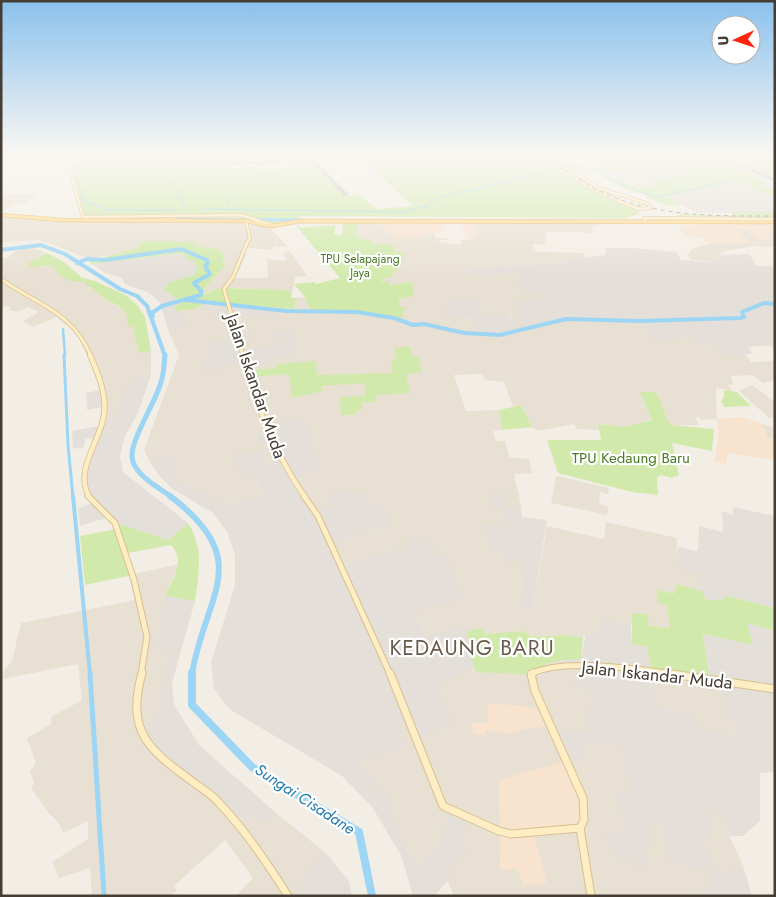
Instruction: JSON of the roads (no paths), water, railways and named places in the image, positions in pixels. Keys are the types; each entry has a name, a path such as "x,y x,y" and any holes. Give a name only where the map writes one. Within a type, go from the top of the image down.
{"main road":[{"path":"1,215 54,220 246,221 271,226 298,222 775,221"},
{"path":"298,222 775,221"}],"street":[{"path":"77,196 83,216 240,214 275,225 298,222"},
{"path":"609,196 639,209 651,207 646,203 622,196"},
{"path":"686,219 691,222"},
{"path":"645,220 775,221"},
{"name":"Jalan Iskandar Muda","path":"246,221 250,238 243,248 244,254 233,277 225,287 227,304 250,380 275,448 286,470 318,516 404,704 443,806 499,831 511,834 530,834 580,828 584,820 583,798 535,691 531,674 536,669 556,666 622,670 705,677 775,689"},
{"path":"1,279 64,317 74,326 87,349 101,385 105,403 103,421 86,469 85,485 86,493 93,503 111,516 115,523 142,613 147,649 136,693 136,716 139,728 149,743 192,783 218,802 260,853 288,896"},
{"path":"580,828 591,896"}],"water":[{"path":"297,220 775,220 775,221"}],"waterway":[{"path":"81,196 83,201 108,210 178,210"},
{"path":"179,196 186,208"},
{"path":"224,196 230,206"},
{"path":"203,209 402,212 428,206 434,200 445,196"},
{"path":"653,196 661,196"},
{"path":"177,219 301,220"},
{"name":"Sungai Cisadane","path":"1,250 41,245 65,254 78,262"},
{"path":"78,262 87,259 105,260 181,249 207,260 208,263 205,266 210,274 194,283 201,291 201,295 162,306 152,313 153,316"},
{"name":"Sungai Cisadane","path":"78,262 120,289 137,296 147,306 165,356"},
{"path":"186,300 287,311 357,312 394,318 413,325 424,324 464,333 500,335 566,319 639,321 740,318 744,317 742,312 764,303 775,304"},
{"path":"63,329 65,356"},
{"path":"64,355 68,445 73,497"},
{"name":"Sungai Cisadane","path":"165,356 161,381 135,441 132,457 133,463 142,475 172,497"},
{"path":"73,496 90,674"},
{"name":"Sungai Cisadane","path":"170,496 196,519 212,540 218,560 218,579 198,646 192,674"},
{"path":"90,673 104,896"},
{"name":"Sungai Cisadane","path":"192,674 192,705 252,767 359,832 372,896"}],"railway":[{"path":"610,196 649,208 690,214 775,216"}],"district":[{"name":"KEDAUNG BARU","path":"472,648"}],"park label":[{"name":"TPU Selapajang Jaya","path":"360,266"},
{"name":"TPU Kedaung Baru","path":"631,458"}]}
